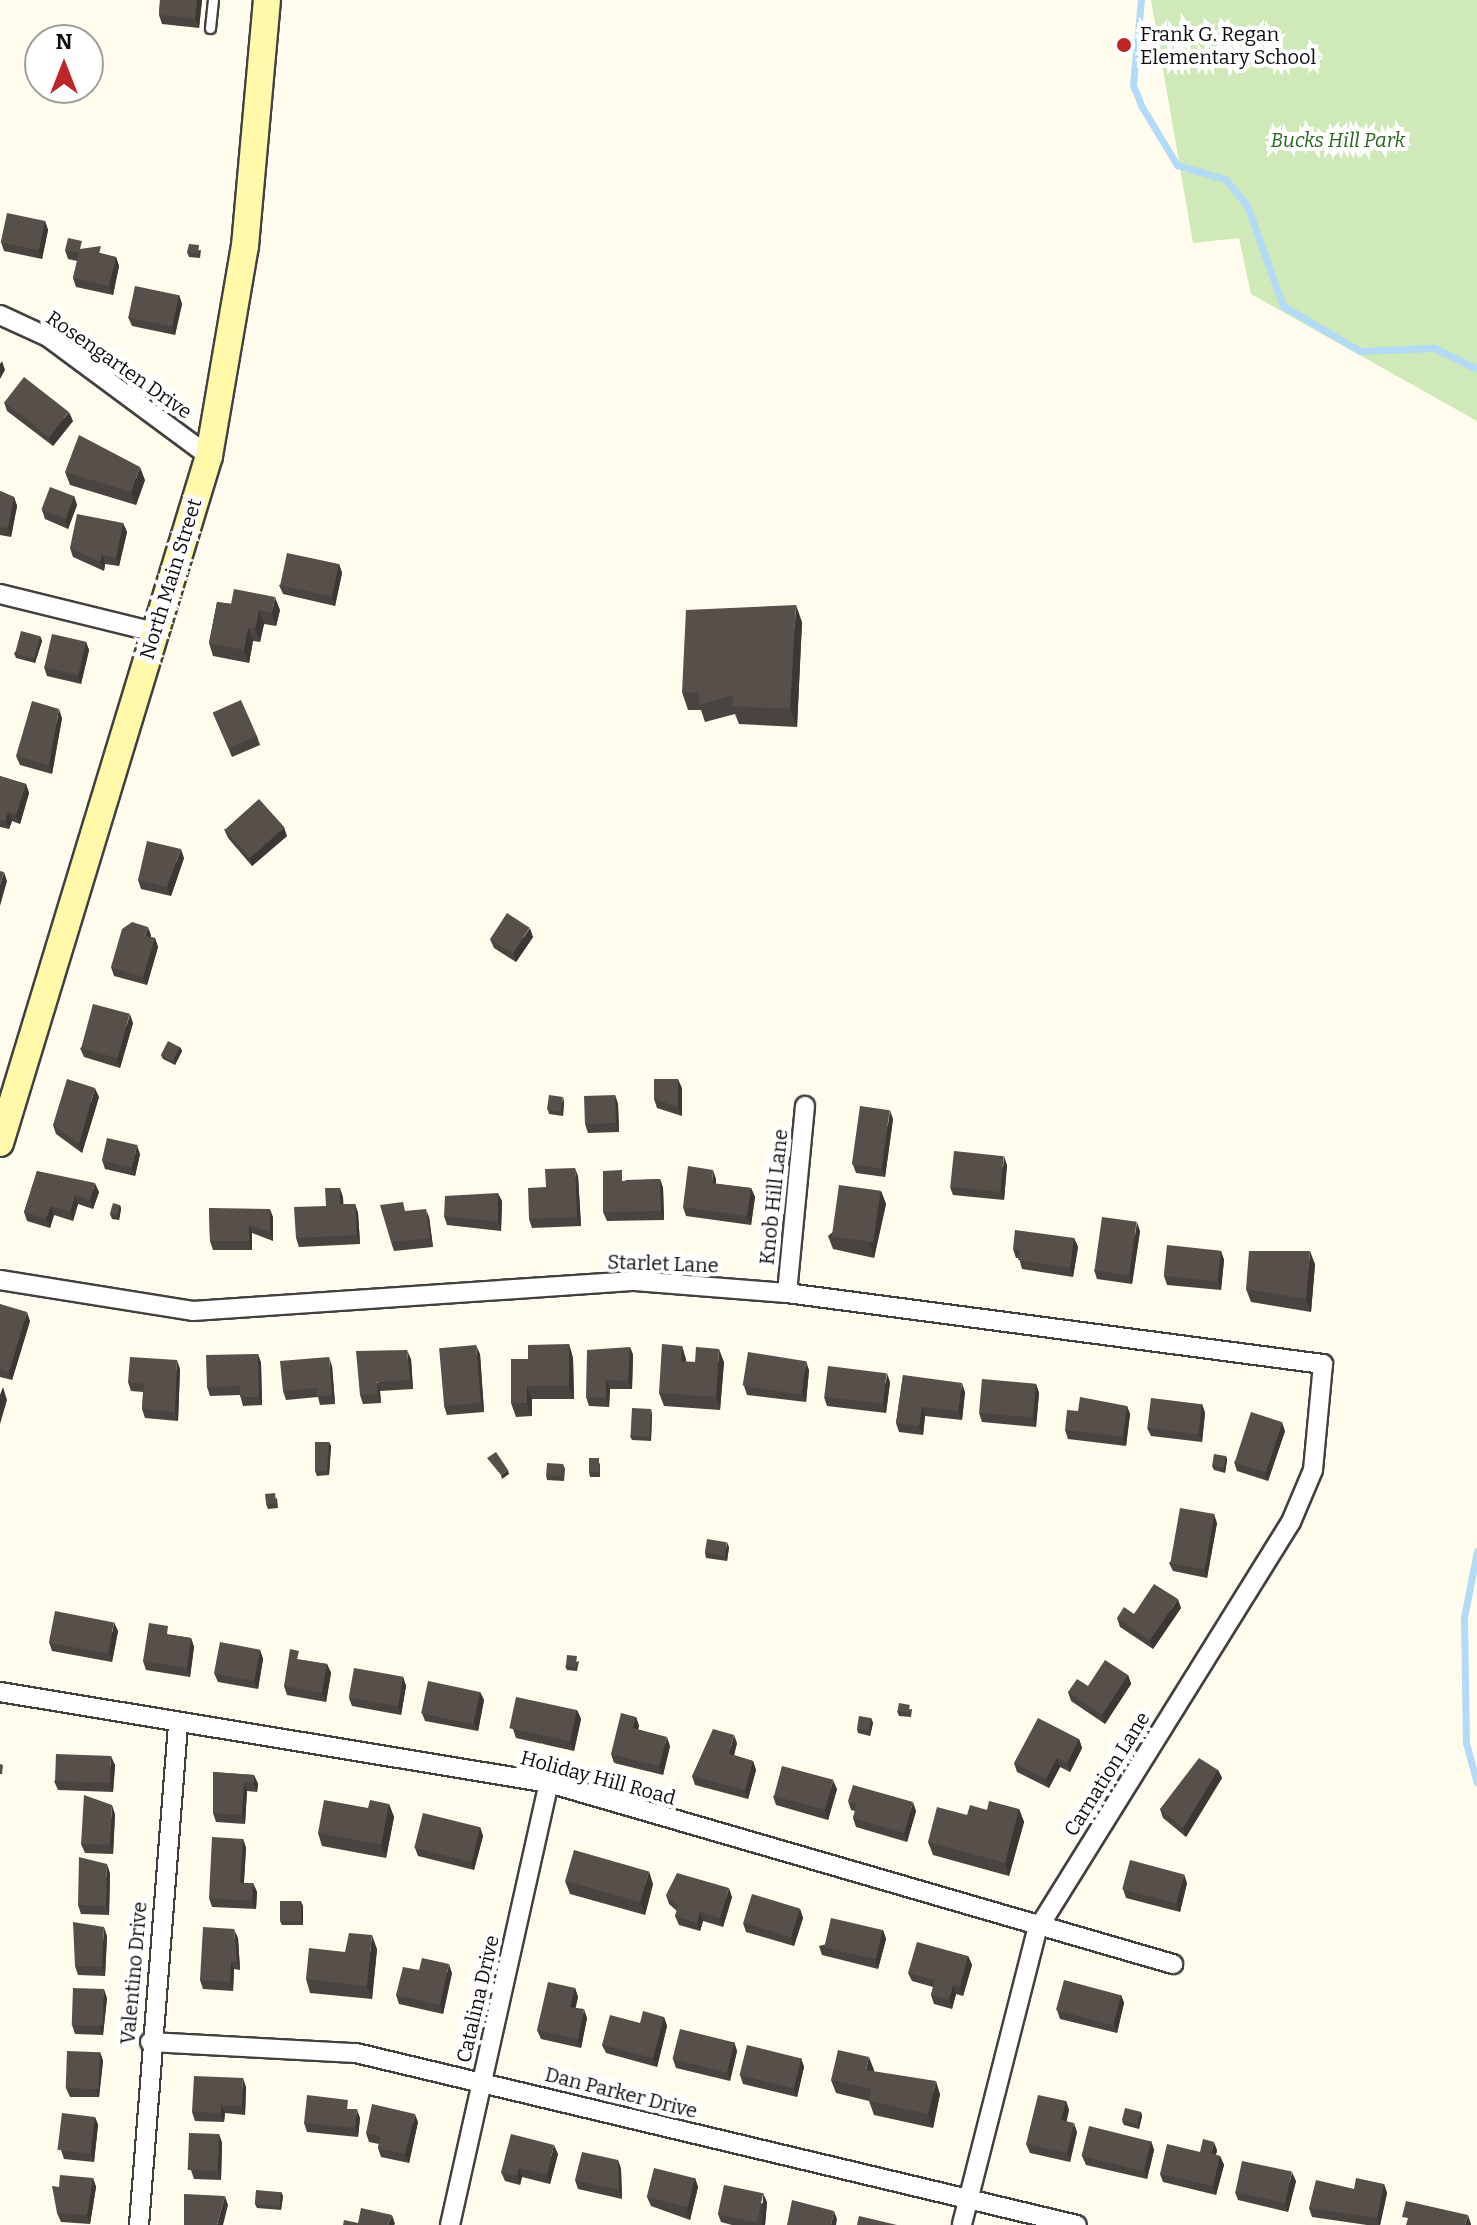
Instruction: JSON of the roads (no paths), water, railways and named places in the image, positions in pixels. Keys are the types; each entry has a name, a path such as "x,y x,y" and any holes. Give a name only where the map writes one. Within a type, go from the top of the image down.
{"main road":[{"name":"North Main Street","path":"0,1143 209,456 245,246 267,0"}],"street":[{"name":"Rosengarten Drive","path":"0,315 48,337 209,456"},
{"path":"0,594 155,632"},
{"name":"Knob Hill Lane","path":"787,1293 805,1106"},
{"name":"Starlet Lane","path":"0,1280 193,1311 635,1281 787,1293 1323,1364"},
{"name":"Carnation Lane","path":"962,2225 1037,1930 1291,1522 1313,1470 1323,1364"},
{"name":"Holiday Hill Road","path":"0,1692 178,1725 549,1783 1037,1930 1173,1964"},
{"name":"Valentino Drive","path":"139,2225 150,2042 178,1725"},
{"name":"Catalina Drive","path":"450,2225 549,1783"},
{"name":"Dan Parker Drive","path":"150,2042 356,2053 1077,2225"}],"lane":[{"path":"210,28 213,0"}],"waterway":[{"path":"1141,0 1133,85 1142,107 1177,165 1225,179 1247,205 1283,306 1360,351 1434,348 1477,369"},
{"path":"1477,1551 1464,1617 1466,1743 1477,1783"}],"place":[{"name":"Frank G. Regan Elementary School","path":"1124,45"}],"park label":[{"name":"Bucks Hill Park","path":"1338,140"}]}
